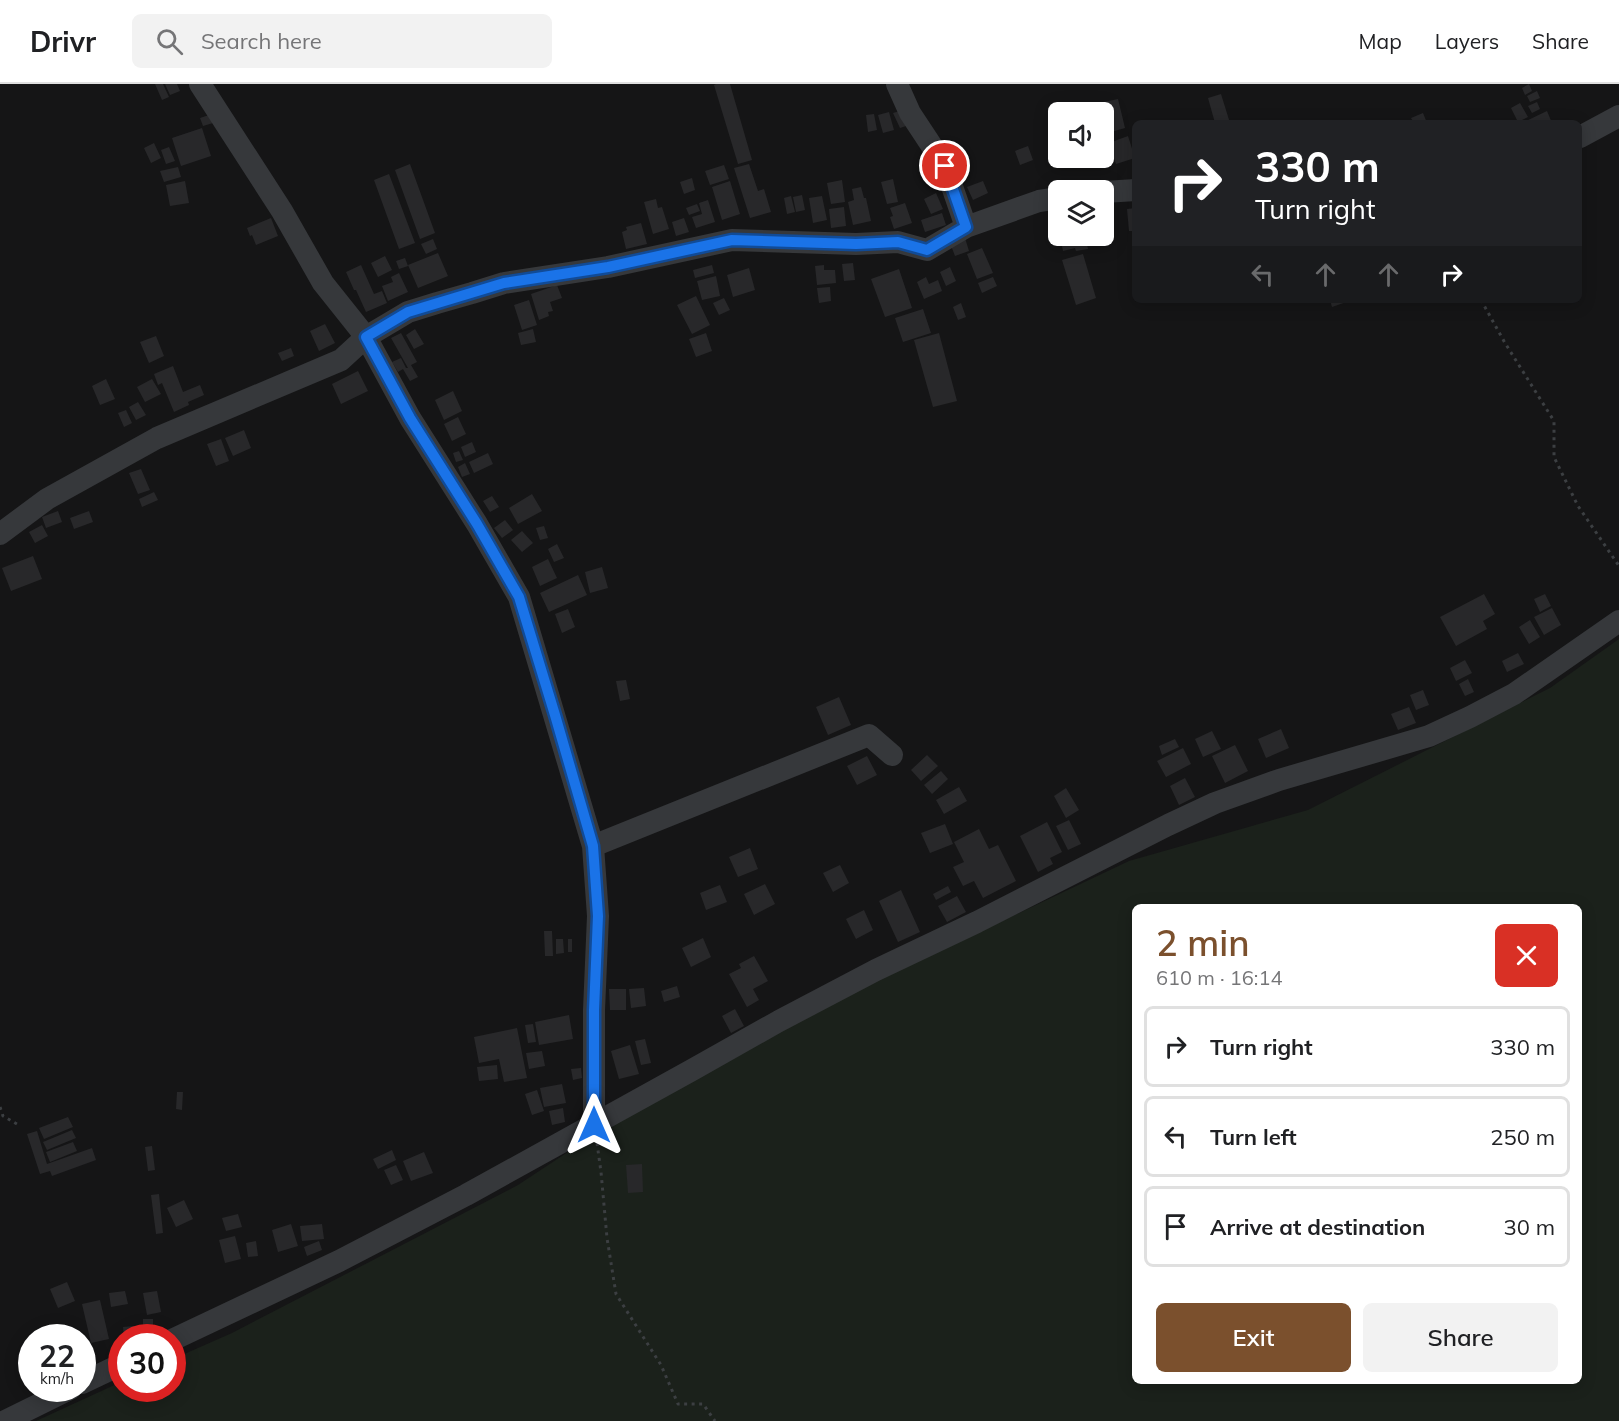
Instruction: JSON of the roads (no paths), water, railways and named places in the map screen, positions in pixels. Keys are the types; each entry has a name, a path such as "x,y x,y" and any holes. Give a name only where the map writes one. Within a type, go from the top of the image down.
{"street":[{"path":"200,84 282,211 323,283 366,337 410,418 477,524 519,597 593,846 598,916 594,1010 594,1125"},
{"path":"897,84 910,113 945,166 966,227"},
{"path":"1582,136 1619,116"},
{"path":"1114,191 1132,190"},
{"path":"0,534 47,499 157,438 340,360 366,337 408,312 504,283 608,267 732,240 856,244 898,242 927,250 966,227 1048,200"},
{"path":"186,1333 339,1261 466,1195 779,1021 876,970 1206,808 1280,780 1429,736 1470,717 1514,694 1619,621"},
{"path":"593,846 869,735 892,755"},
{"path":"5,1421 44,1402"}]}
